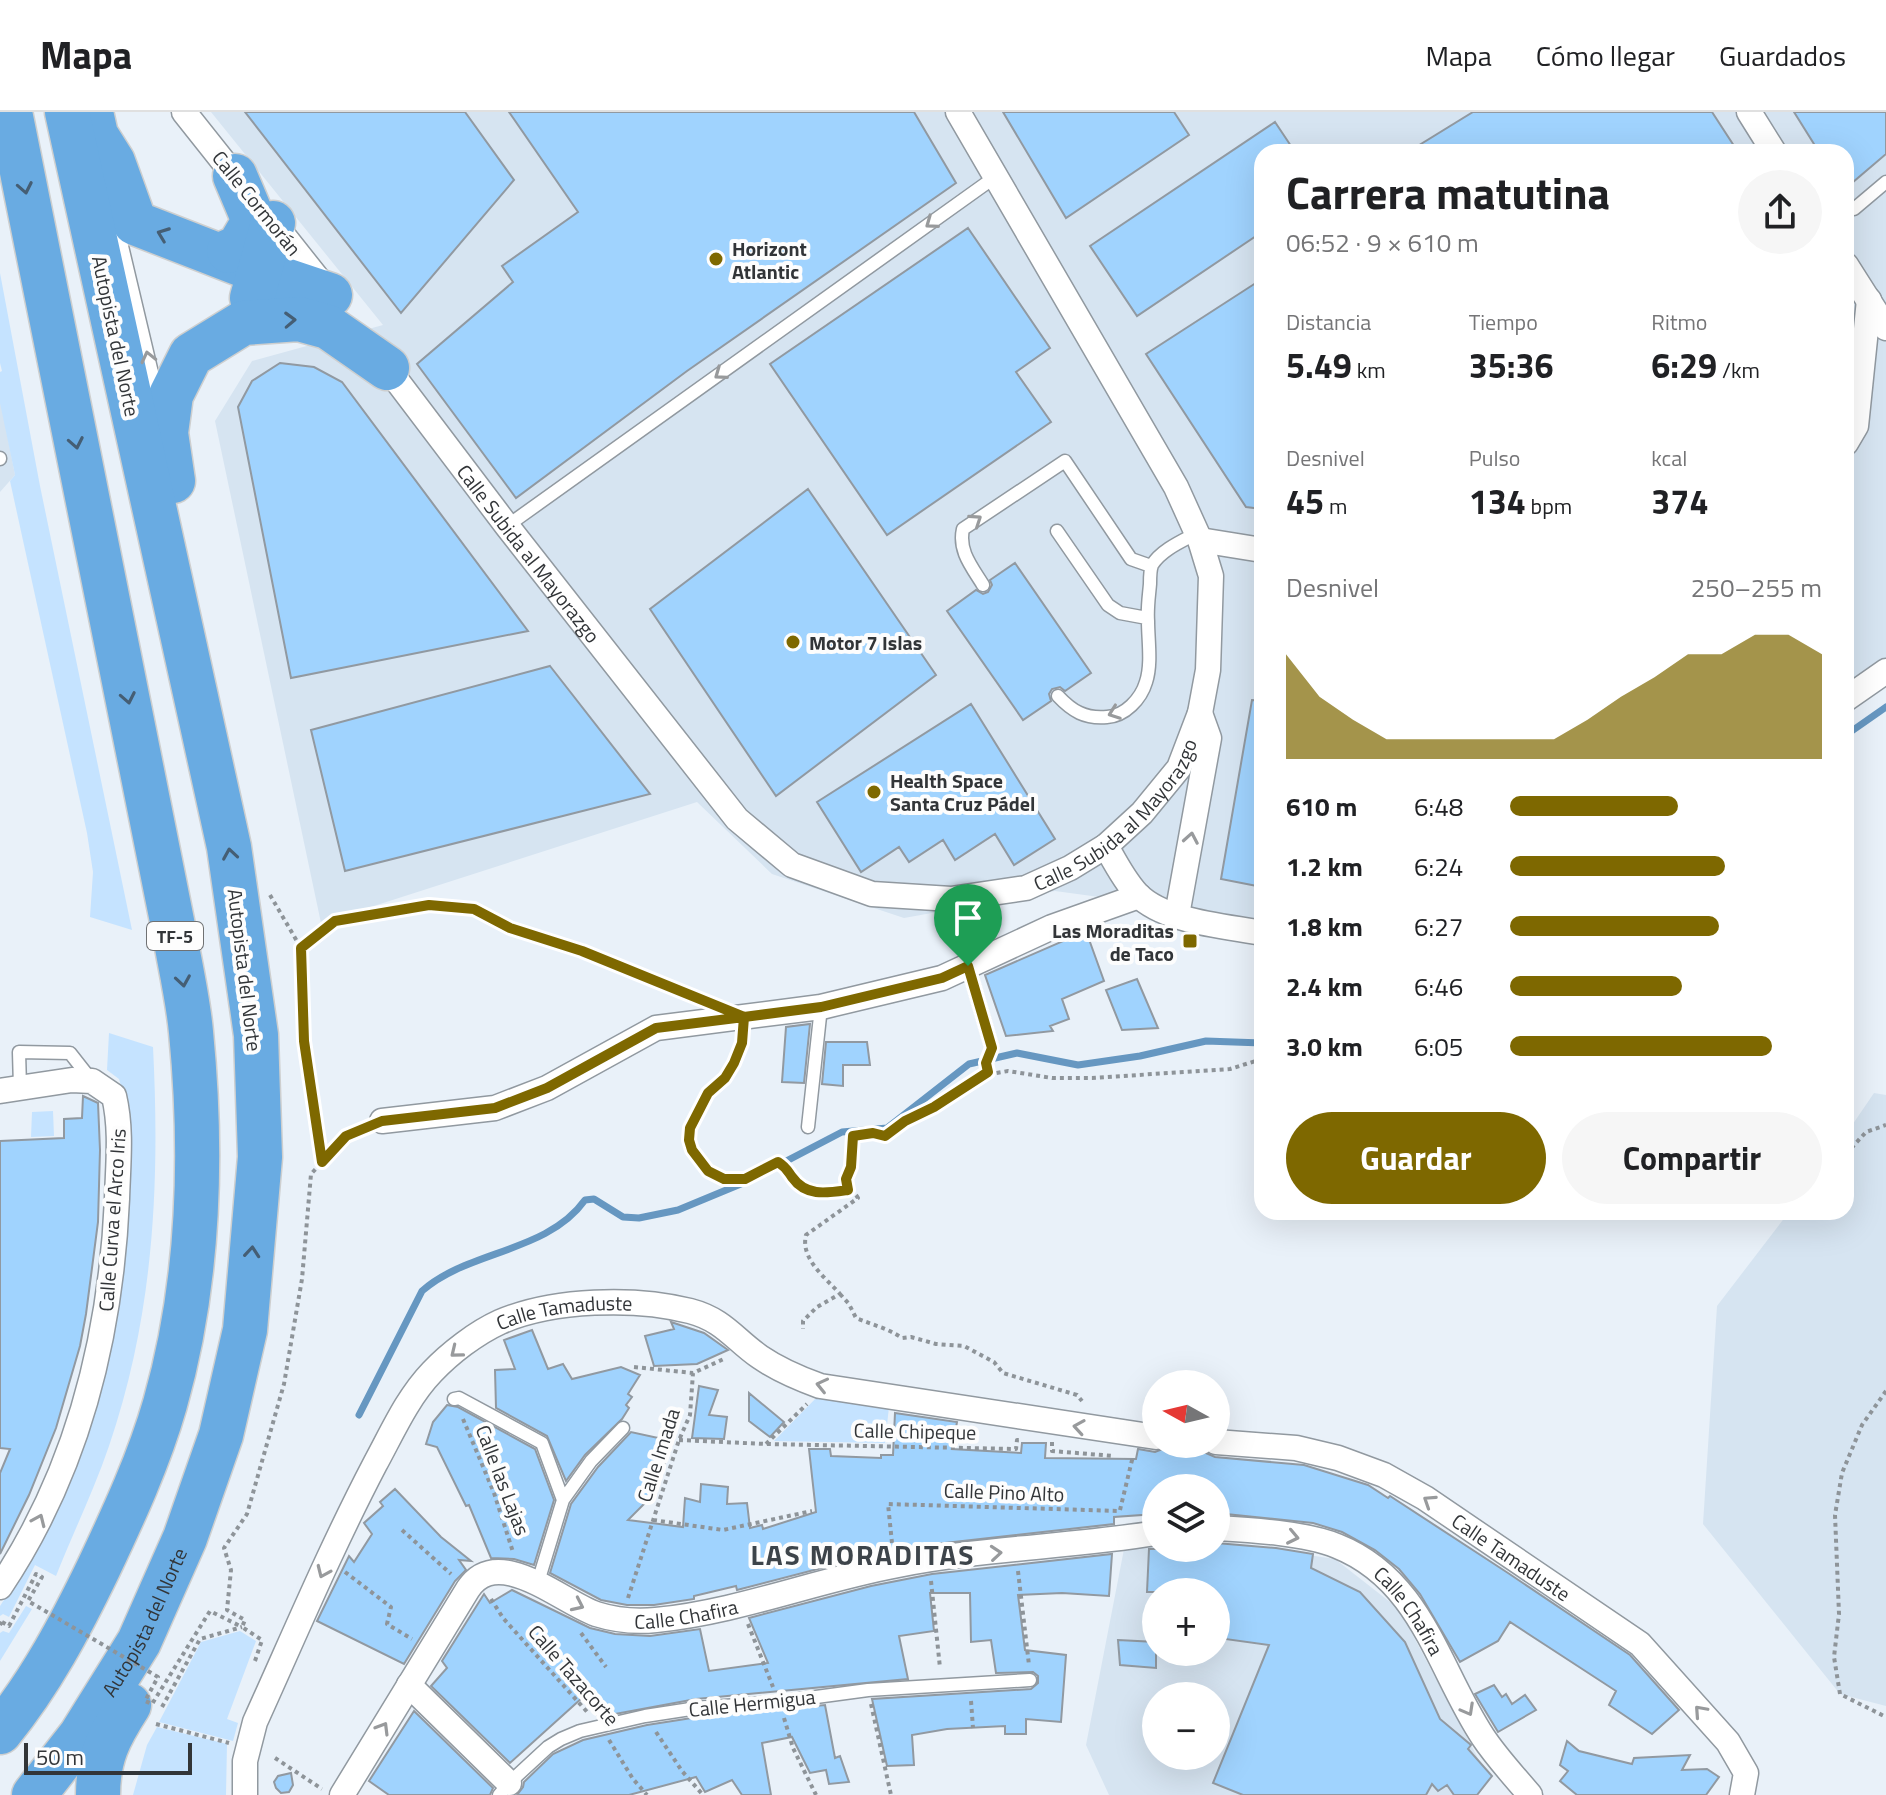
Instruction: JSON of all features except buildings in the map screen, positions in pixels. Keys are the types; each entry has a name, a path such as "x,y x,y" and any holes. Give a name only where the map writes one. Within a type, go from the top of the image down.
{"highway":[{"name":"TF-5","path":"0,1732 30,1696 80,1605 128,1507 165,1405 187,1299 198,1187 191,1032 174,931 10,112"},
{"path":"85,120 113,162 135,223 330,295"},
{"name":"Autopista del Norte","path":"34,1795 81,1735 139,1642 185,1538 221,1435 245,1330 260,1157 256,1035 229,847 167,566 85,120"},
{"path":"216,255 238,248 254,221 235,176"},
{"path":"243,323 261,272 273,223"},
{"path":"167,566 176,502 166,433 171,395 191,355 243,323 299,319 328,327 387,368"},
{"path":"106,1788 98,1775 106,1740 142,1720 237,1476 261,1376 245,1330"}],"street":[{"name":"Calle Cormorán","path":"184,112 330,295"},
{"name":"Calle Subida al Mayorazgo","path":"330,295 737,819 792,865 872,894 951,899 1026,888 1070,868 1106,846 1142,813 1179,768 1200,713 1208,670 1211,576 1199,536 1176,487 958,112"},
{"path":"1749,112 1769,144"},
{"path":"1854,277 1886,328"},
{"path":"1854,429 1869,300"},
{"path":"1199,536 1254,548"},
{"path":"1854,693 1886,671"},
{"path":"1177,915 1209,738 1200,713"},
{"path":"1106,846 1124,878 1139,896 1155,907 1177,915 1254,931"},
{"path":"382,1121 495,1108 547,1088 656,1028 821,1007 942,978 1052,927 1139,896"},
{"path":"10,1089 72,1080 92,1081"},
{"name":"Calle Curva el Arco Iris","path":"0,1587 27,1547 60,1475 87,1397 107,1317 115,1235 120,1122 114,1096 92,1081"},
{"name":"Calle Tamaduste","path":"245,1795 247,1747 255,1722 329,1560 406,1406 432,1372 465,1344 498,1323 536,1310 579,1305 661,1305 715,1319 757,1355 787,1374 820,1386 1073,1426 1142,1444"},
{"name":"Calle Tamaduste","path":"1230,1443 1296,1448 1338,1458 1384,1475 1425,1498 1640,1644 1728,1742 1744,1784"},
{"name":"Calle Chafira","path":"1230,1529 1265,1531 1336,1546 1366,1561 1396,1587 1439,1650 1484,1738 1530,1795"},
{"name":"Calle Chafira","path":"527,1578 597,1614 621,1619 656,1620 894,1565 1142,1535"},
{"path":"342,1795 471,1584 494,1572 527,1578"},
{"path":"409,1685 504,1789"}],"lane":[{"path":"85,120 110,194"},
{"path":"507,526 995,177"},
{"path":"1854,209 1886,182"},
{"path":"113,209 166,433"},
{"path":"983,585 964,553 963,529 1065,461 1131,559 1151,566"},
{"path":"1057,531 1108,605 1120,613 1147,618"},
{"path":"1058,696 1070,709 1084,716 1113,717 1137,700 1146,682 1148,665 1147,618 1151,566 1166,551 1199,536"},
{"path":"968,966 992,1048"},
{"path":"808,1127 821,1007"},
{"path":"10,1089 19,1052 70,1053 92,1081"},
{"path":"454,1399 459,1398 542,1443 563,1500"},
{"path":"527,1578 563,1500 591,1461 623,1428"},
{"name":"Calle Hermigua","path":"504,1789 548,1747 580,1731 645,1716 868,1690 1030,1680"},
{"path":"106,1788 108,1795"}],"path":[{"path":"322,1162 304,1041 301,948 335,921 429,905 474,909 510,928 582,951 700,999"},
{"path":"744,1017 742,1043 734,1063 725,1078 708,1093 690,1128 692,1150 708,1171 724,1179 745,1179 778,1162 798,1183 814,1193 848,1190 856,1193 858,1198 853,1204 817,1225 806,1235 804,1244 816,1268 849,1304 856,1318 887,1327 902,1338 964,1346 994,1362 1003,1373 1077,1395 1083,1403 1083,1411 1076,1411 1068,1452"},
{"path":"988,1072 986,1063 992,1048"},
{"path":"848,1190 846,1179 851,1167 853,1136 873,1133 885,1136 988,1072 1092,1078 1230,1069 1254,1062"},
{"path":"242,1627 245,1620 227,1610 231,1570 224,1548 247,1514 284,1384 302,1279 311,1174 346,1136 382,1121"},
{"path":"1854,1145 1866,1132 1886,1125"},
{"path":"803,1329 803,1321 817,1307 840,1294"},
{"path":"634,1367 693,1373 737,1353 749,1364 757,1355"},
{"name":"Calle Imada","path":"621,1619 679,1440 690,1415 693,1373"},
{"path":"766,1444 817,1393 820,1386"},
{"path":"1886,1391 1862,1425 1842,1473 1835,1515 1839,1614 1834,1657 1840,1694 1886,1717"},
{"name":"Calle las Lajas","path":"454,1399 494,1493 513,1551 527,1578"},
{"name":"Calle Chipeque","path":"679,1440 1016,1449 1017,1440 1029,1440"},
{"path":"1041,1441 1052,1442 1052,1451 1068,1452 1142,1444"},
{"name":"Calle Pino Alto","path":"894,1565 888,1504 1120,1511 1142,1444"},
{"path":"653,1520 723,1530 812,1511"},
{"name":"Calle Tazacorte","path":"402,1530 471,1584 503,1618 601,1727 633,1779 647,1795"},
{"path":"1015,1551 1030,1680"},
{"path":"929,1559 941,1684"},
{"path":"329,1560 391,1607 387,1624 431,1650"},
{"path":"1,1624 9,1626 36,1574 42,1577 28,1601 158,1677 145,1701 152,1704 210,1611 242,1627"},
{"path":"242,1627 200,1639 142,1720 247,1747"},
{"path":"970,1682 973,1728"},
{"path":"868,1690 891,1795"},
{"path":"645,1716 682,1771 703,1795"},
{"path":"275,1758 331,1795"}],"shaded area":[{"path":"211,112 1886,112 1886,663 1854,685 1854,144 1254,144 1254,918 1055,891 904,918 772,874 697,802 321,923 215,421 252,361 383,325"},
{"path":"0,273 40,486 132,930 90,917 93,872 87,833 10,481 15,475 0,403"},
{"path":"0,397 15,475 0,492"},
{"path":"109,1033 153,1047 154,1199 145,1298 136,1347 109,1446 56,1576 35,1565 9,1617 0,1616 0,1606 30,1560 74,1461 127,1106 119,1079 107,1070"},
{"path":"1874,1093 1886,1095 1886,1706 1840,1694 1703,1524 1717,1306 1783,1220 1854,1220 1854,1122"},
{"path":"53,1111 54,1136 31,1137 32,1112"},
{"path":"819,1395 889,1407 885,1443 774,1441"},
{"path":"1125,1544 1142,1544 1142,1562 1230,1562 1230,1547 1254,1547 1335,1559 1399,1609 1488,1777 1476,1795 1109,1795 1086,1745"},
{"path":"26,1606 32,1609 0,1661 0,1633 9,1633"},
{"path":"240,1631 256,1641 227,1719 238,1723 233,1741 159,1722 201,1642"},
{"path":"157,1727 227,1744 226,1795 133,1795 147,1745"}],"waterway":[{"path":"1854,729 1886,707"},
{"path":"359,1415 422,1291 462,1267 550,1231 585,1200 594,1199 623,1217 639,1218 678,1210 748,1181 842,1132 887,1128 969,1064 1017,1053 1078,1065 1140,1056 1206,1041 1254,1043"}],"place":[{"name":"Horizont Atlantic","path":"716,259"},
{"name":"Motor 7 Islas","path":"793,642"},
{"name":"Health Space Santa Cruz Pádel","path":"874,792"},
{"name":"Las Moraditas de Taco","path":"1190,941"}],"district":[{"name":"LAS MORADITAS","path":"863,1554"}],"route":[{"path":"968,966 942,978 821,1007 744,1017 582,951 510,928 474,909 429,905 335,921 301,948 304,1041 322,1162 346,1136 382,1121 495,1108 547,1088 656,1028 744,1017 742,1043 734,1063 725,1078 708,1093 690,1128 692,1150 708,1171 724,1179 745,1179 778,1162 804,1189 814,1193 848,1190 846,1179 854,1150 853,1136 857,1133 885,1136 988,1072 986,1063 992,1048 968,966"}]}
